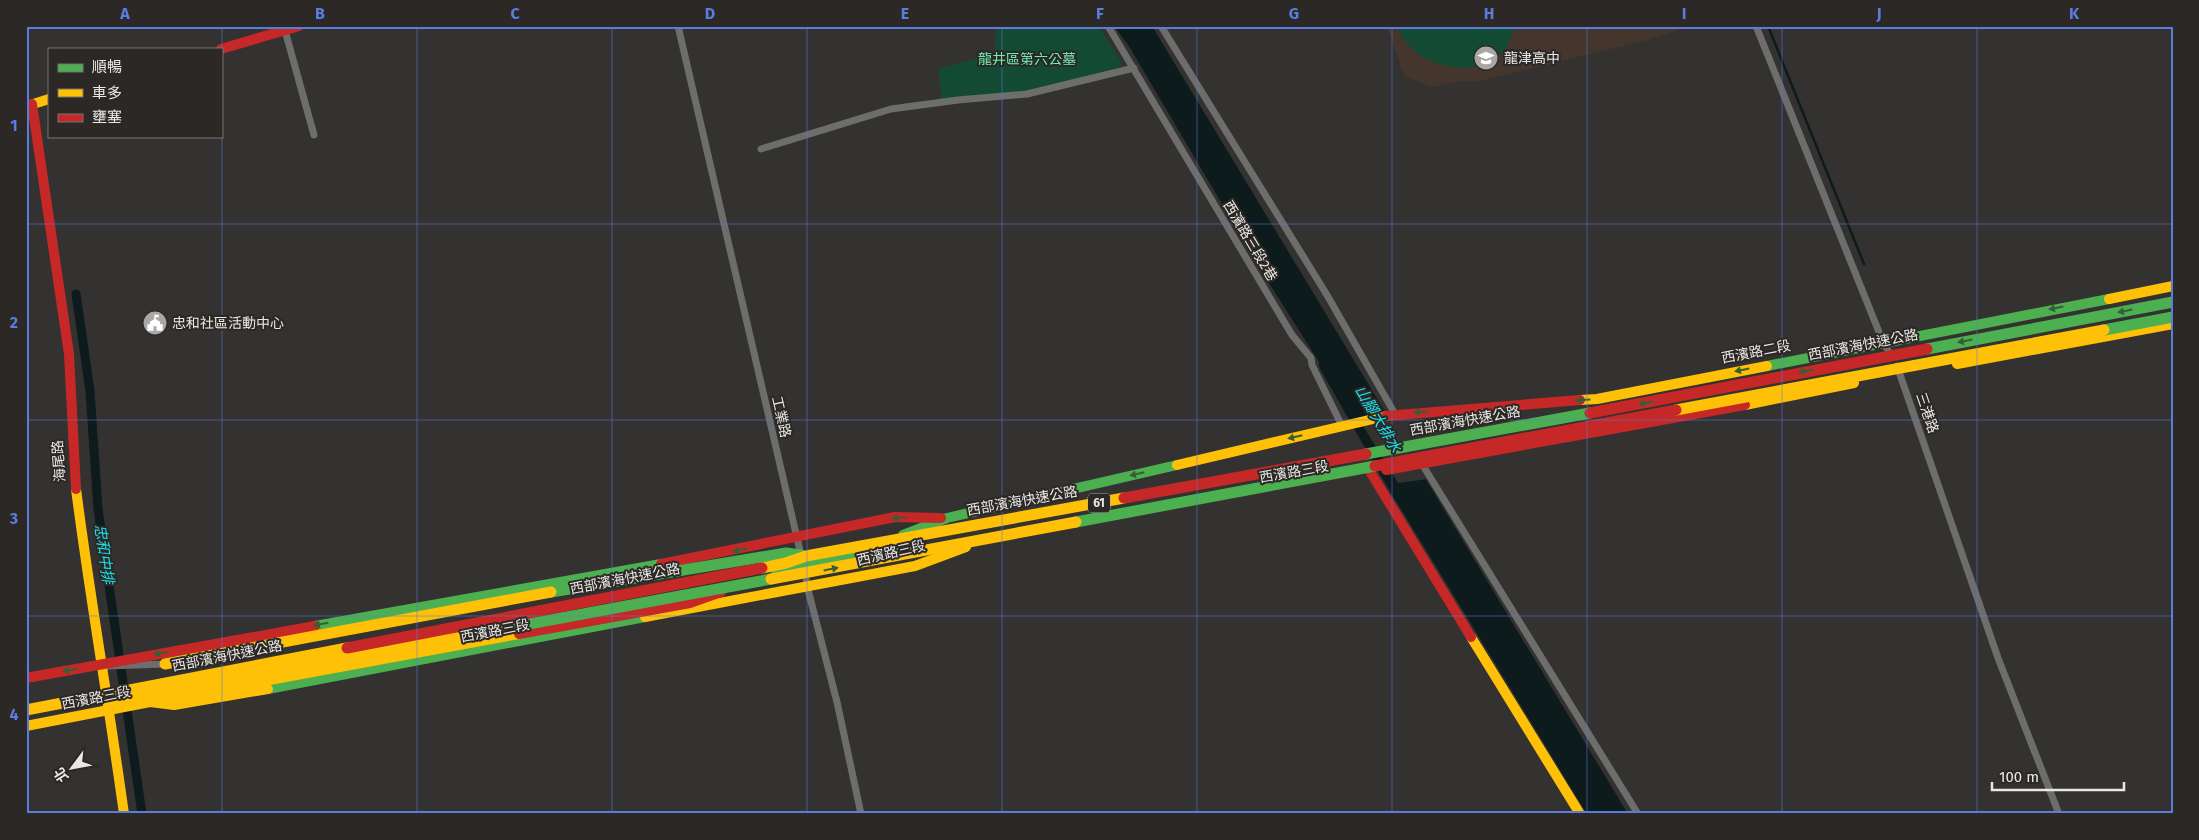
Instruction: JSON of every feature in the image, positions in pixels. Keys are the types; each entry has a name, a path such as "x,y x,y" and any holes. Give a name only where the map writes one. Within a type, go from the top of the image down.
{"main road":[{"path":"222,49 284,28 299,26"},
{"path":"29,105 48,99"},
{"name":"海尾路","path":"29,105 69,354 74,469 100,664 114,709 124,814"},
{"name":"西濱路二段","path":"1342,426 1396,414 1597,399 2173,286"},
{"name":"西部濱海快速公路","path":"26,710 786,563 1619,408 2173,302"},
{"name":"西部濱海快速公路","path":"26,718 732,588 2173,317"},
{"path":"1422,464 1696,415 1901,373 2173,324"},
{"name":"西濱路三段","path":"854,553 948,518 1342,426"},
{"name":"西濱路三段","path":"26,705 789,569 805,560 854,553 965,547 1422,464"},
{"path":"1371,473 1407,528 1545,761 1580,814"},
{"name":"西濱路三段","path":"26,678 100,664 130,662 796,539 895,517 948,518"},
{"name":"西濱路三段","path":"26,726 150,702 174,705 208,700 696,609 914,566 965,547"},
{"path":"165,664 570,588 778,554 805,560"},
{"path":"150,702 690,603 732,588"}],"street":[{"name":"工業路","path":"678,26 712,164 745,321 796,539 805,560 807,586 837,702 861,814"},
{"name":"西濱路三段2巷","path":"1108,26 1292,335 1311,358 1312,365 1342,426"},
{"path":"1161,26 1327,295 1396,414"},
{"name":"三港路","path":"1756,26 1883,342 1901,373 1909,404 1947,506 1998,658 2059,814"},
{"path":"284,28 314,135"},
{"path":"761,149 891,109 958,100 1027,94 1134,68"},
{"path":"1422,464 1638,814"},
{"path":"130,662 165,664"},
{"path":"150,702 168,691 226,669"}],"shaded area":[{"name":"龍津高中","path":"1387,26 1691,26 1647,40 1480,81 1462,81 1433,87 1404,76"}],"green space":[{"name":"龍井區第六公墓","path":"997,26 1099,26 1123,65 1098,75 1004,99 942,102 938,69 994,54"},
{"path":"1397,26 1523,26 1513,31 1505,49 1492,61 1475,67 1456,68 1437,63 1420,55 1406,42"}],"water":[{"name":"山腳大排水","path":"1114,26 1152,26 1628,814 1587,814 1385,483 1319,367 1319,362 1265,277 1130,48"}],"pier":[{"path":"1390,416 1428,479 1398,483 1360,421"}],"waterway":[{"path":"1768,26 1864,264"},
{"name":"忠和中排","path":"76,294 90,391 98,509 142,814"}],"traffic: fast":[{"path":"1767,366 2109,299"},
{"path":"1927,349 2173,302"},
{"path":"2104,330 2173,317"},
{"path":"1366,454 1590,413"},
{"path":"903,535 947,518 1177,465"},
{"path":"1076,522 1375,466"},
{"path":"776,571 854,553 902,550"},
{"path":"551,592 786,553 801,555"},
{"path":"315,626 661,564"},
{"path":"464,636 771,579"},
{"path":"268,689 645,617"}],"traffic: slow":[{"path":"27,106 48,99"},
{"path":"2109,299 2173,286"},
{"path":"1957,364 2173,324"},
{"path":"1676,410 2104,330"},
{"path":"1580,400 1597,399 1767,366"},
{"path":"1745,405 1854,383"},
{"path":"1177,465 1386,416"},
{"path":"76,489 124,814"},
{"path":"762,568 806,556 1124,498"},
{"path":"771,579 1076,522"},
{"path":"645,617 915,566 966,547"},
{"path":"165,664 551,592"},
{"path":"150,702 519,634"},
{"path":"112,702 464,636"},
{"path":"1471,637 1580,814"},
{"path":"26,710 347,648"},
{"path":"26,726 150,702 174,705 268,689"}],"traffic: jam":[{"path":"222,49 299,26"},
{"path":"32,104 69,354 76,489"},
{"path":"1590,413 1927,349"},
{"path":"1386,416 1580,400"},
{"path":"1386,470 1745,405"},
{"path":"1375,466 1676,410"},
{"path":"1124,498 1366,454"},
{"path":"1371,473 1471,637"},
{"path":"661,564 895,517 941,518"},
{"path":"347,648 762,568"},
{"path":"519,634 690,603 721,592"},
{"path":"26,678 315,626"}],"place":[{"name":"龍津高中","path":"1486,58"},
{"name":"忠和社區活動中心","path":"155,323"}]}
